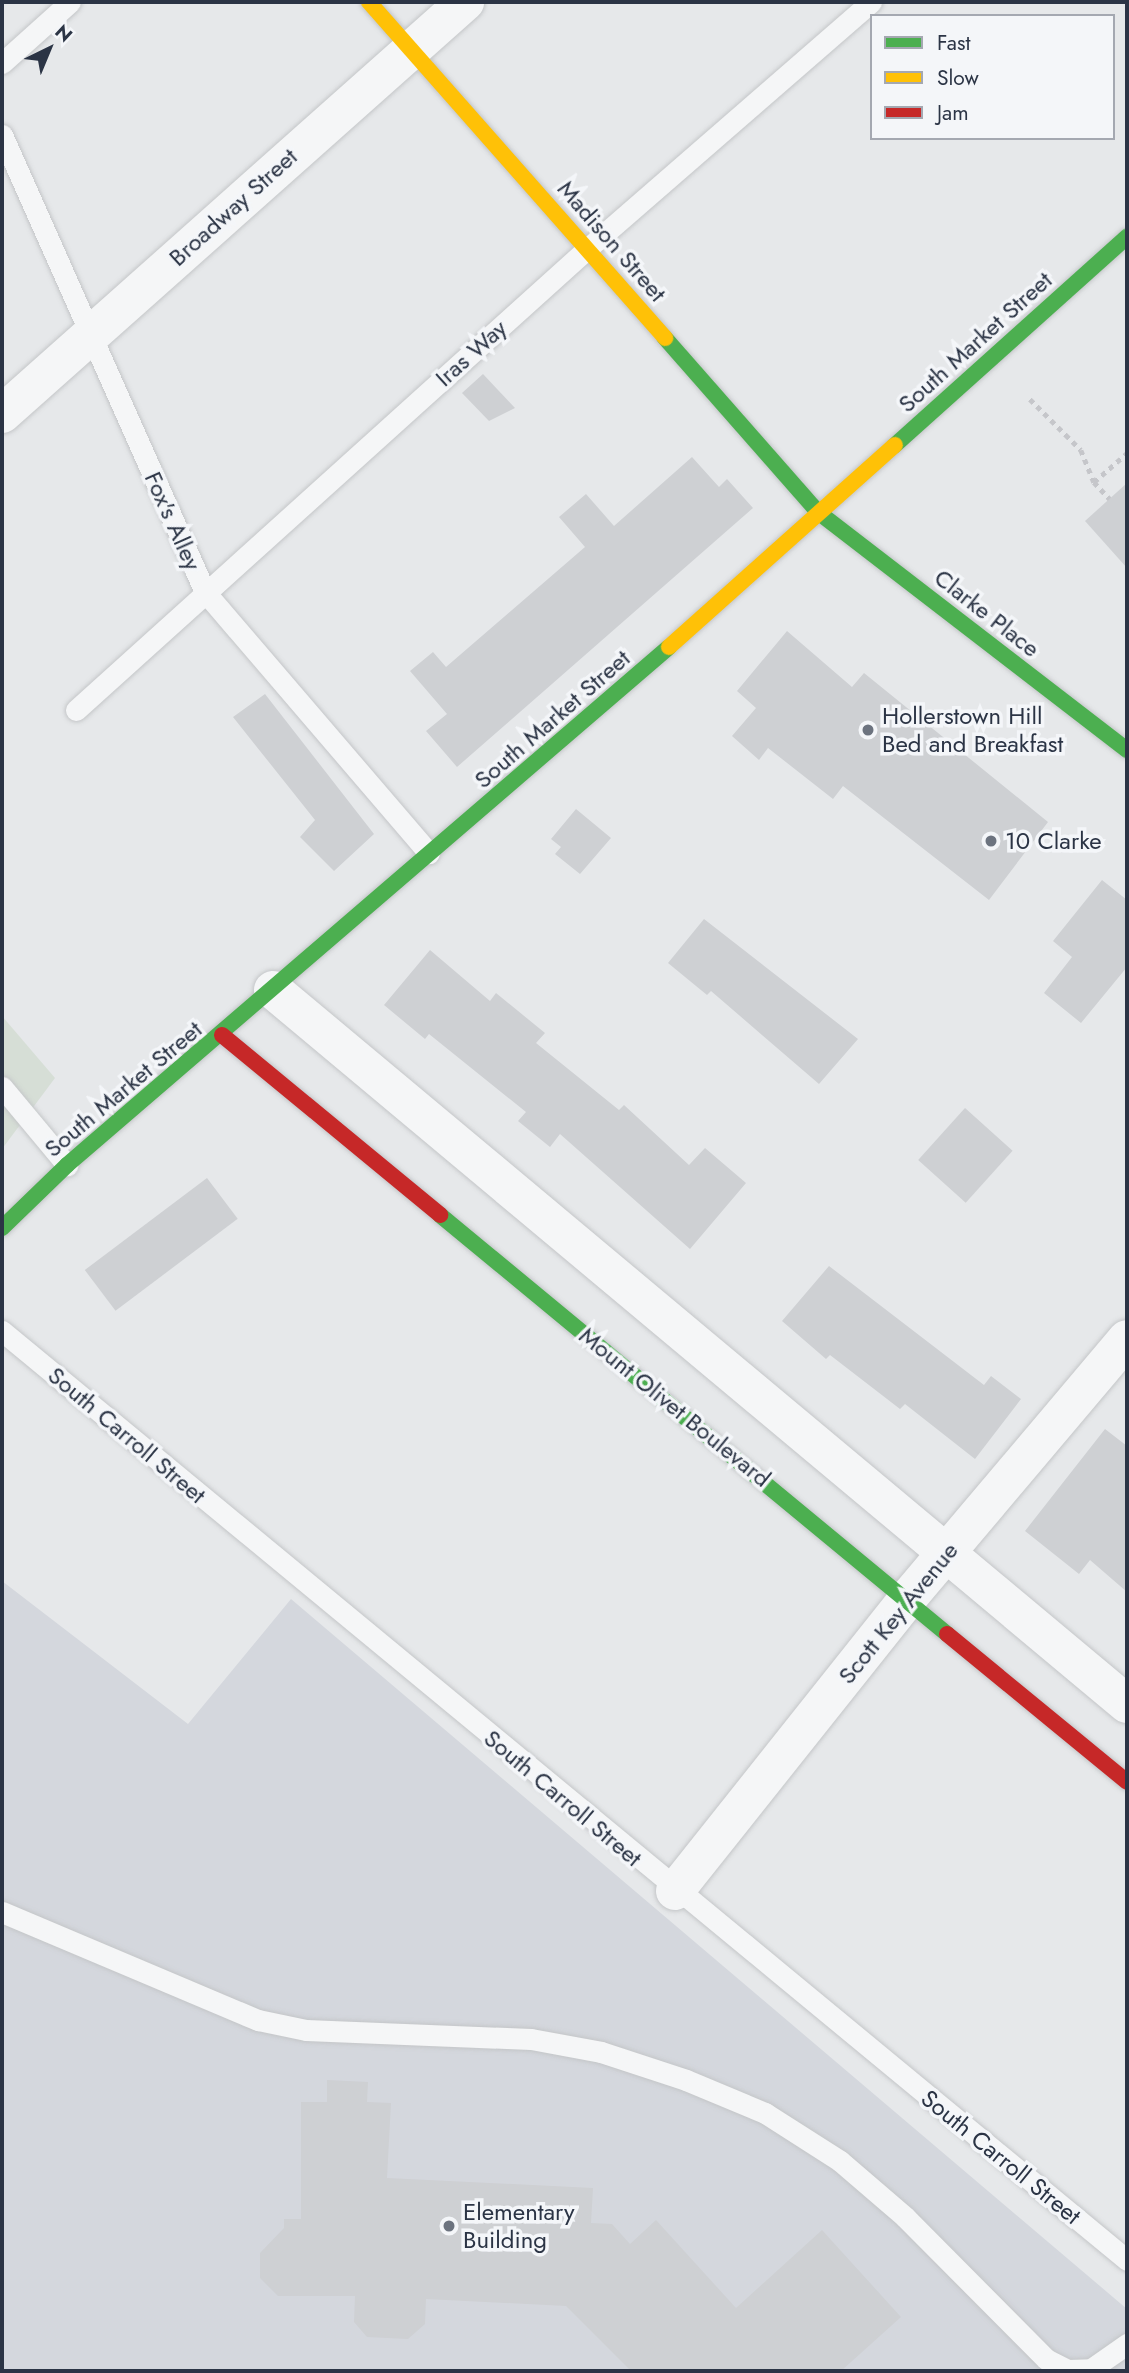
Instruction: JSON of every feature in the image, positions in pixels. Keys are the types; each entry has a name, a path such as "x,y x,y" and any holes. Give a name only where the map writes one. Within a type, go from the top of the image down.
{"street":[{"name":"Madison Street","path":"369,2 818,512"},
{"name":"Broadway Street","path":"2,414 465,2"},
{"name":"South Market Street","path":"2,1228 66,1165 222,1035 429,852 549,755 1127,237"},
{"name":"Clarke Place","path":"818,512 1127,750"},
{"path":"273,990 1127,1704"},
{"name":"Mount Olivet Boulevard","path":"222,1035 908,1598 1127,1782"},
{"name":"Scott Key Avenue","path":"675,1891 908,1598 1127,1339"}],"lane":[{"path":"2,63 69,2"},
{"name":"Iras Way","path":"76,710 588,248 871,2"},
{"name":"Fox's Alley","path":"2,135 205,592 429,852"},
{"path":"2,1087 66,1165"},
{"name":"South Carroll Street","path":"2,1331 675,1891 1127,2260"},
{"path":"2,1912 258,2020 306,2030 531,2039 601,2052 686,2080 765,2113 840,2161 905,2217 1046,2359 1069,2370 1091,2369 1127,2344"}],"path":[{"path":"1030,399 1081,450 1094,482 1110,499"},
{"path":"1094,482 1127,453"}],"shaded area":[{"path":"2,1016 55,1078 2,1149"},
{"path":"2,1581 188,1724 291,1599 1127,2309 1127,2371 2,2371"}],"building":[{"path":"483,374 515,408 489,421 462,393"},
{"path":"692,457 719,487 727,479 753,508 457,767 426,731 447,714 410,671 433,652 446,667 585,547 559,517 586,494 614,526"},
{"path":"1127,483 1127,568 1085,521"},
{"path":"787,631 852,687 864,673 1048,822 989,900 843,786 833,799 768,748 759,760 732,736 756,708 737,691"},
{"path":"265,694 374,834 334,871 300,837 315,820 233,717"},
{"path":"576,809 611,838 580,874 555,854 561,847 551,839"},
{"path":"1102,880 1127,900 1127,967 1081,1023 1044,993 1072,957 1053,941"},
{"path":"704,919 858,1039 819,1084 711,991 707,995 668,963"},
{"path":"430,950 490,1001 496,993 545,1033 536,1043 619,1110 624,1105 689,1165 705,1148 746,1183 690,1249 560,1134 550,1147 518,1121 526,1112 429,1034 425,1039 384,1005"},
{"path":"965,1108 1013,1151 966,1203 918,1160"},
{"path":"207,1178 238,1219 116,1311 85,1270"},
{"path":"829,1266 984,1385 991,1376 1021,1399 975,1459 905,1404 900,1409 830,1355 826,1359 782,1321"},
{"path":"1105,1429 1127,1446 1127,1592 1090,1560 1079,1574 1025,1531"},
{"name":"Elementary Building","path":"327,2080 368,2082 367,2102 391,2103 387,2178 593,2188 591,2223 612,2224 630,2244 656,2220 736,2308 822,2230 901,2317 841,2371 631,2371 566,2306 426,2299 425,2324 408,2339 367,2337 354,2322 355,2296 278,2296 260,2278 260,2253 284,2228 284,2219 301,2219 301,2102 327,2102"}],"traffic: fast":[{"path":"895,445 1127,237"},
{"path":"665,338 818,512 1127,750"},
{"path":"2,1228 67,1165 669,647"},
{"path":"440,1215 947,1634"}],"traffic: slow":[{"path":"369,2 665,338"},
{"path":"669,647 895,445"}],"traffic: jam":[{"path":"222,1035 440,1215"},
{"path":"947,1634 1127,1782"}],"place":[{"name":"Hollerstown Hill Bed and Breakfast","path":"868,730"},
{"name":"10 Clarke","path":"991,841"},
{"name":"Elementary Building","path":"449,2226"}]}
